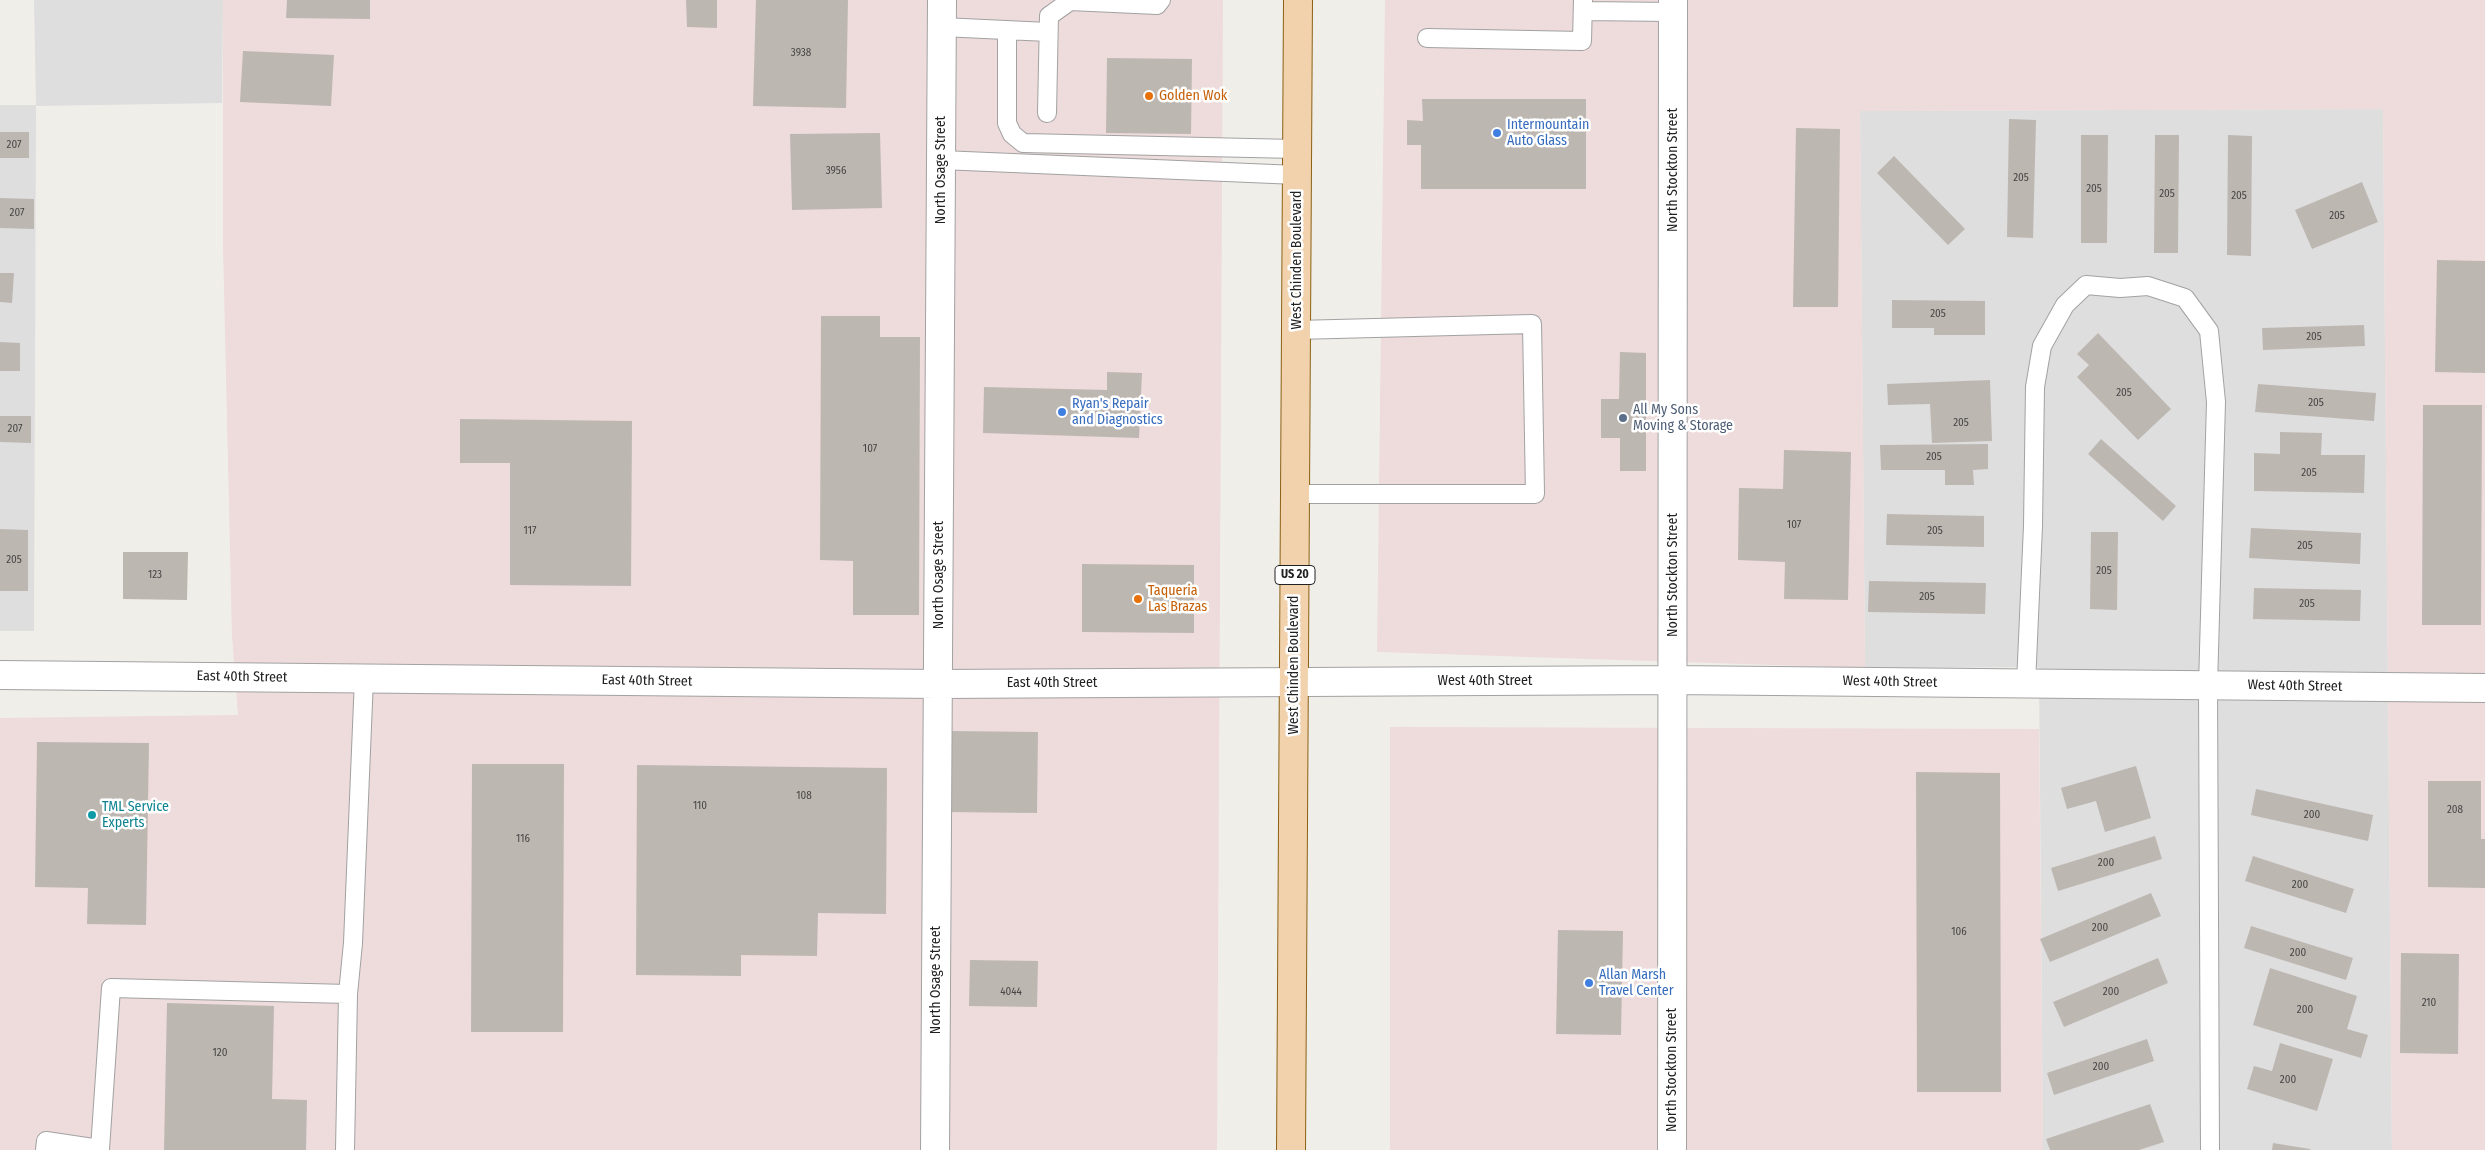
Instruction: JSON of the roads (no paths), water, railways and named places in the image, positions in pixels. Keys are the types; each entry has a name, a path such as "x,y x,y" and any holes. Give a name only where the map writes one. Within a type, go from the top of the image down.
{"main road":[{"name":"West Chinden Boulevard","path":"1291,1150 1298,0"}],"street":[{"name":"North Osage Street","path":"935,1150 942,0"},
{"name":"North Stockton Street","path":"1672,1150 1673,6"},
{"name":"East 40th Street","path":"0,674 938,684 1294,682"},
{"name":"West 40th Street","path":"1294,682 1673,680 2485,688"}],"lane":[{"path":"1047,113 1049,16 1070,1 1157,6 1161,0"},
{"path":"1427,38 1582,41 1583,6 1673,6"},
{"path":"942,27 1048,32"},
{"path":"1007,30 1007,123 1012,134 1023,143 1297,162"},
{"path":"941,160 1297,162"},
{"path":"2026,684 2035,387 2042,346 2064,305 2086,284 2120,288 2148,286 2185,298 2209,331 2216,402 2208,686 2210,1150"},
{"path":"1295,494 1535,494 1532,324 1296,330"},
{"path":"345,1150 348,994 353,943 364,678"},
{"path":"45,1150 46,1141 100,1149 111,988 348,994"}],"place":[{"name":"Golden Wok","path":"1149,96"},
{"name":"Intermountain Auto Glass","path":"1497,133"},
{"name":"Ryan's Repair and Diagnostics","path":"1062,412"},
{"name":"All My Sons Moving & Storage","path":"1623,418"},
{"name":"Taqueria Las Brazas","path":"1138,599"},
{"name":"TML Service Experts","path":"92,815"},
{"name":"Allan Marsh Travel Center","path":"1589,983"}]}
